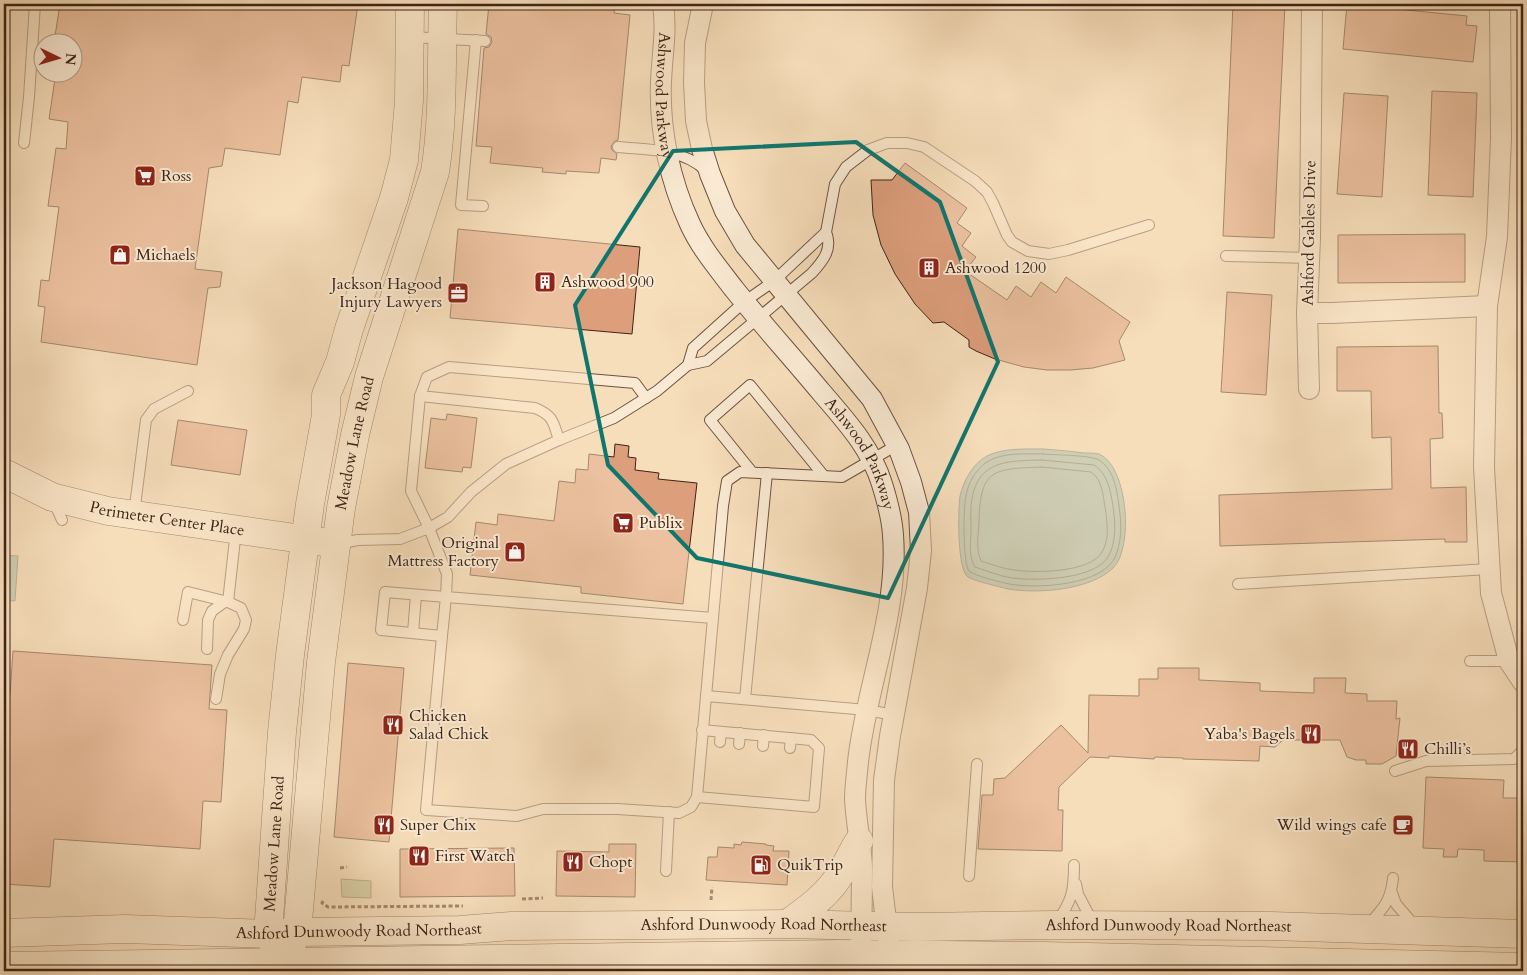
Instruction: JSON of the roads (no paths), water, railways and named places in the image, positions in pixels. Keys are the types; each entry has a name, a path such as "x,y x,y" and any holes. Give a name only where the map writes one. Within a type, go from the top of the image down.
{"main road":[{"name":"Meadow Lane Road","path":"285,966 268,934 282,732 305,539 326,415 326,395 340,362 394,198 404,160 409,101 408,37 410,4"},
{"name":"Meadow Lane Road","path":"285,966 297,932 320,680 336,544 356,435 369,378 436,172 442,95 443,4"},
{"name":"Perimeter Center Place","path":"4,473 57,509 134,514 336,544"},
{"path":"787,924 830,889 859,841"},
{"name":"Ashford Dunwoody Road Northeast","path":"4,933 125,929 268,934 460,930 512,926 787,924 917,928 1055,925 1365,928 1523,934"},
{"name":"Ashford Dunwoody Road Northeast","path":"4,966 285,966 804,954 861,963 1523,967"},
{"path":"804,954 832,971"}],"street":[{"name":"Ashwood Parkway","path":"663,4 666,21 666,39 661,80 661,120 679,197 690,224 714,264 744,302 856,433 872,459 882,484 893,533 894,562 889,609 867,710 855,796 862,864 874,926"},
{"name":"Ashwood Parkway","path":"703,4 695,43 696,121 710,174 725,211 745,245 872,399 897,445 911,482 919,512 921,551 917,588 884,780 882,887 874,926 861,963"},
{"name":"Ashford Gables Drive","path":"1312,4 1309,258 1306,313 1487,306"},
{"path":"1500,4 1501,138 1497,237 1487,306 1484,468 1491,593 1509,661 1523,682"},
{"path":"1306,313 1309,389"},
{"path":"874,926 891,963"}],"lane":[{"path":"24,143 31,78 35,4"},
{"path":"408,37 480,41 468,112 461,205 484,206"},
{"path":"336,544 358,540 400,539 428,528 448,518 471,492 506,464 614,418 665,385 688,365 707,361 759,318 826,232 835,184 846,167 868,150 887,143 897,142 917,144 932,150 987,192 1007,235 1012,242 1028,251 1042,254 1058,253 1149,225"},
{"path":"618,147 667,152 686,157 700,165 710,174"},
{"path":"688,365 693,348 744,302 780,289 812,273 825,257 828,249 829,240 826,232"},
{"path":"1226,256 1309,258"},
{"path":"646,398 636,383 448,367 427,377 420,396 411,491 447,574 426,810 517,816 544,810 617,809 678,813 692,807 697,797 723,506 727,481 740,472 842,477 897,445"},
{"path":"752,472 710,420 750,385 824,476"},
{"path":"134,514 146,420 154,409 188,391"},
{"path":"420,396 535,408 548,414 559,440"},
{"path":"745,699 767,473"},
{"path":"227,602 236,528"},
{"path":"1238,584 1489,569"},
{"path":"183,620 188,592 227,602 241,608 246,620 244,629 228,655 220,674 216,699"},
{"path":"442,636 381,630 385,592 713,618"},
{"path":"412,633 416,594"},
{"path":"207,649 208,620 212,611 227,602"},
{"path":"1470,661 1509,661"},
{"path":"706,696 867,710 894,715"},
{"path":"697,797 715,794 785,800 814,807 819,748 811,740 790,743 764,741 721,736 702,730"},
{"path":"1395,771 1426,761 1514,759 1523,750"},
{"path":"969,876 977,764"},
{"path":"666,871 669,812"},
{"path":"1055,925 1070,903 1074,865"},
{"path":"1074,878 1090,919 1096,926"},
{"path":"1393,878 1392,893 1396,904 1419,930"},
{"path":"1365,928 1381,912 1392,893"}],"water":[{"path":"1014,449 1043,449 1099,454 1109,462 1122,490 1125,508 1124,543 1120,558 1113,568 1103,575 1092,581 1064,589 1034,591 1008,589 971,579 964,572 959,539 960,496 969,473 977,463 993,453"},
{"path":"4,555 18,556 15,601 4,600"}],"place":[{"name":"Ross","path":"145,176"},
{"name":"Michaels","path":"120,255"},
{"name":"Ashwood 1200","path":"929,268"},
{"name":"Ashwood 900","path":"545,282"},
{"name":"Jackson Hagood Injury Lawyers","path":"458,293"},
{"name":"Publix","path":"623,523"},
{"name":"Original Mattress Factory","path":"515,552"},
{"name":"Chicken Salad Chick","path":"393,725"},
{"name":"Yaba's Bagels","path":"1311,734"},
{"name":"Chilli’s","path":"1408,749"},
{"name":"Super Chix","path":"384,825"},
{"name":"Wild wings cafe","path":"1403,825"},
{"name":"First Watch","path":"419,856"},
{"name":"Chopt","path":"573,862"},
{"name":"QuikTrip","path":"761,865"}]}
